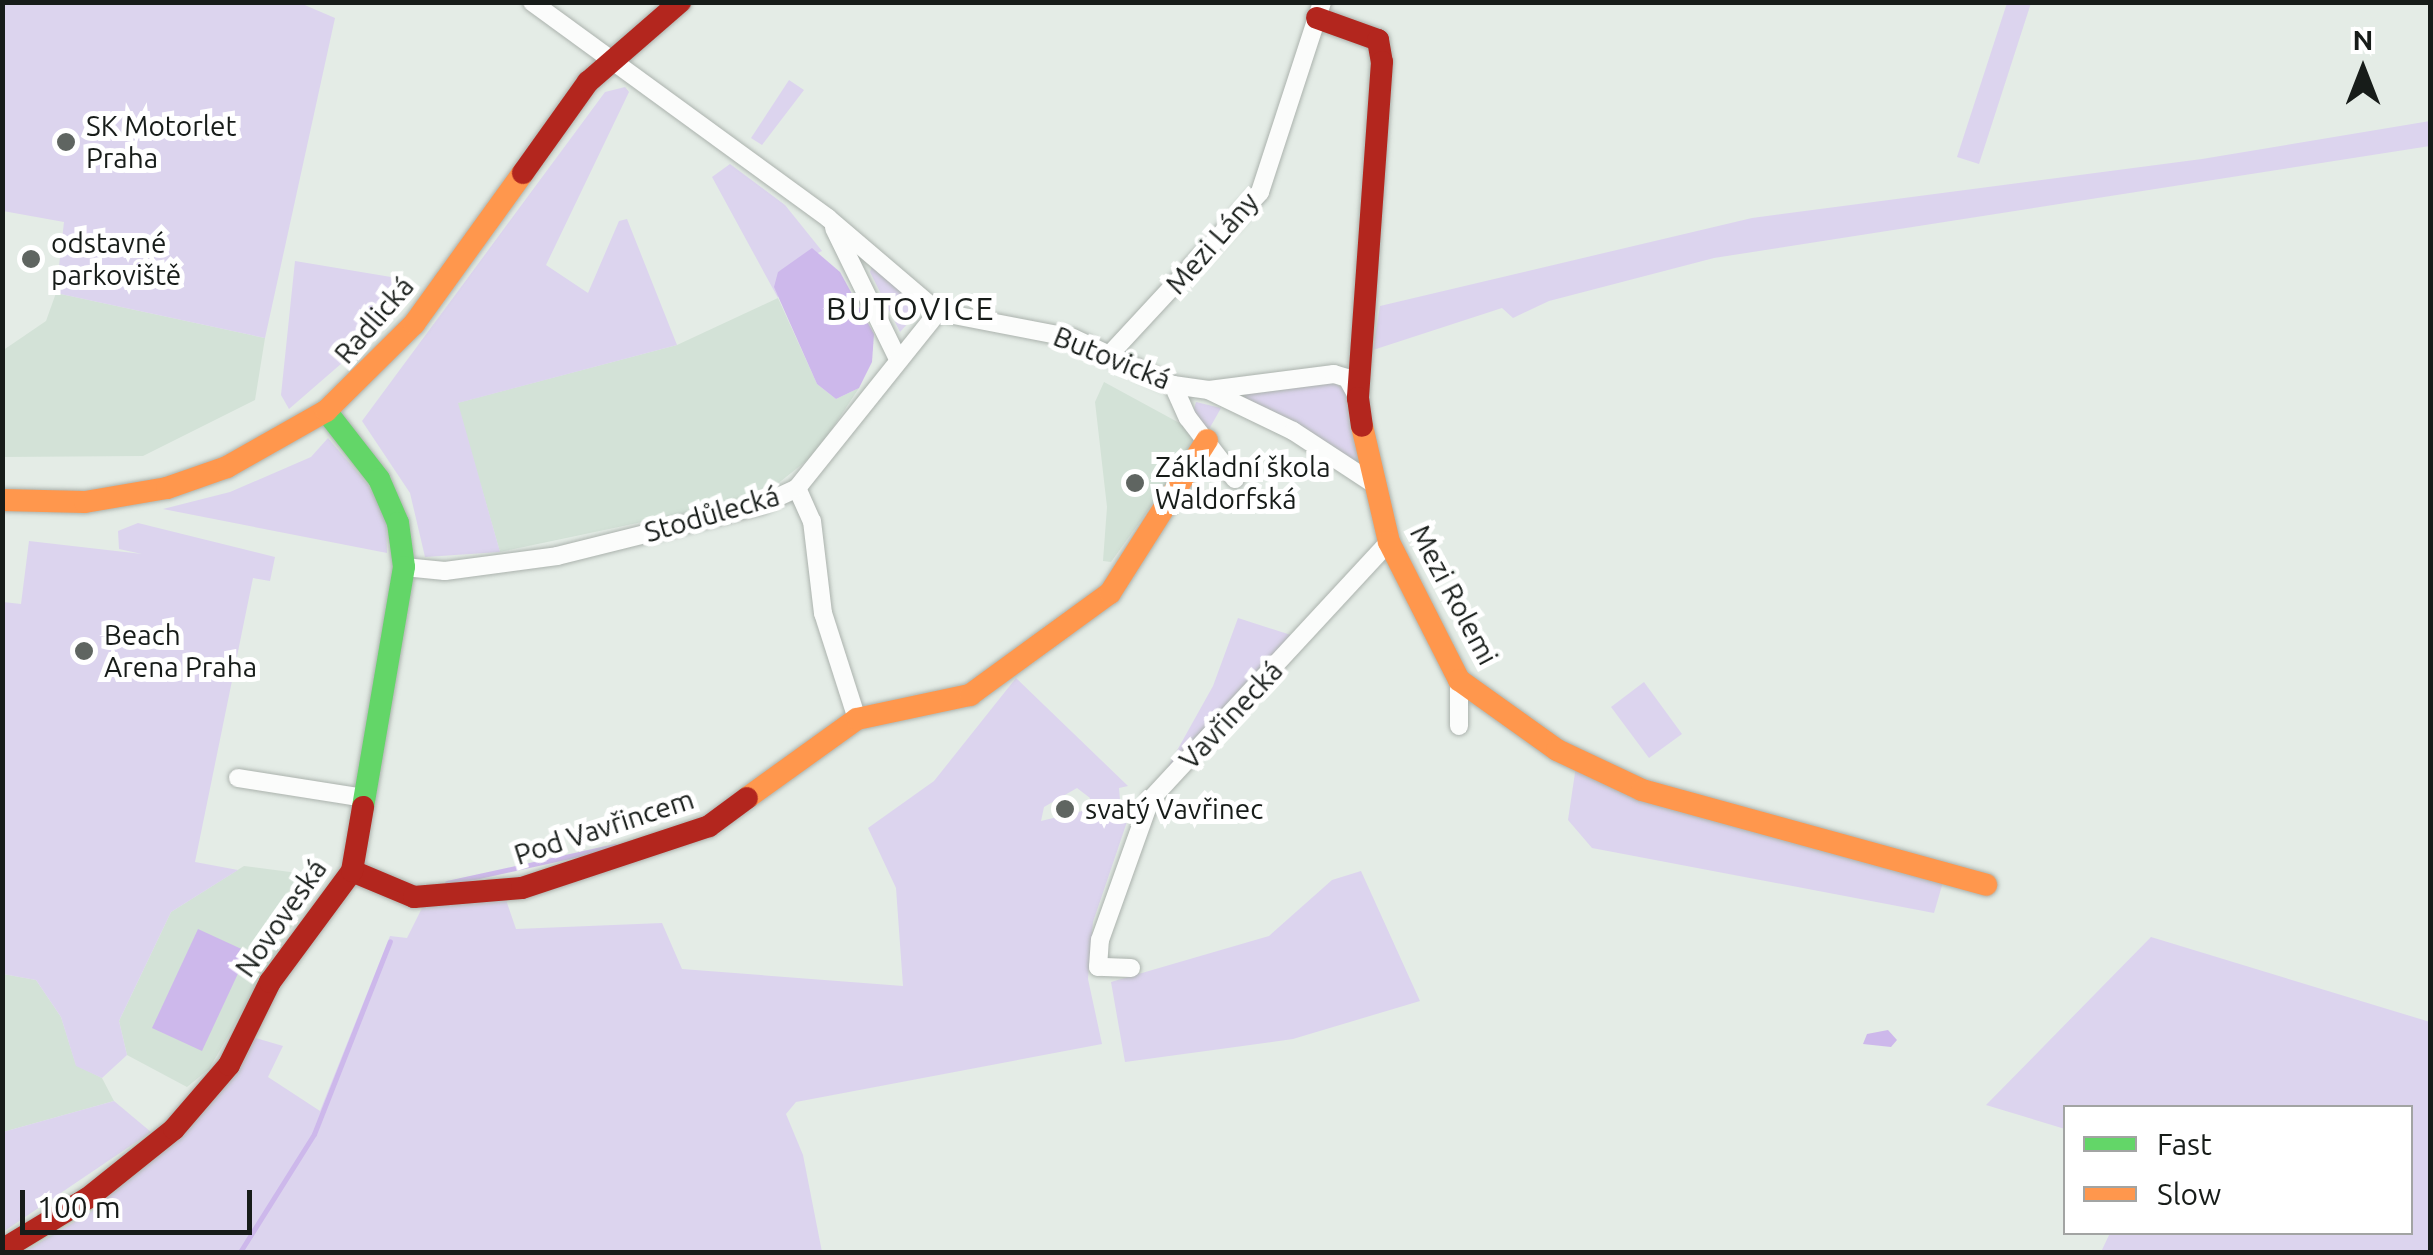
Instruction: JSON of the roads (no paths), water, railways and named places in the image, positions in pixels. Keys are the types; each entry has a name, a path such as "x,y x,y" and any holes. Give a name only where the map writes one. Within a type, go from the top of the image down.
{"street":[{"path":"532,2 613,56 828,218 938,312"},
{"name":"Radlická","path":"2,500 85,502 168,488 226,467 326,412 414,324 558,118 613,56 680,2"},
{"name":"Mezi Lány","path":"1112,352 1260,192 1320,10"},
{"name":"Mezi Rolemi","path":"1320,10 1378,40 1382,62 1358,398 1371,482 1389,542 1459,680 1557,750 1642,790 1986,885"},
{"path":"828,218 898,357"},
{"name":"Butovická","path":"938,312 1038,329 1112,352 1174,385 1209,390 1334,374 1347,378 1358,398"},
{"name":"Stodůlecká","path":"404,567 446,571 557,556 762,505 798,488 898,357 938,312"},
{"path":"1174,385 1188,418 1235,479"},
{"path":"1209,390 1293,431 1371,482"},
{"name":"Novoveská","path":"2,1250 88,1198 174,1129 229,1065 270,982 352,871 404,567 398,522 379,479 326,412"},
{"name":"Pod Vavřincem","path":"352,871 414,897 522,888 709,826 857,719 970,695 1086,615 1122,576 1206,440"},
{"path":"798,488 812,521 822,614 857,719"},
{"name":"Vavřinecká","path":"1131,968 1098,968 1111,900 1150,800 1389,542"},
{"path":"1458,726 1459,680"},
{"path":"238,778 364,798"}],"waterway":[{"path":"447,883 615,846"},
{"path":"240,1252 314,1134 390,941"}],"place":[{"name":"SK Motorlet Praha","path":"66,142"},
{"name":"odstavné parkoviště","path":"31,259"},
{"name":"Základní škola Waldorfská","path":"1135,483"},
{"name":"Beach Arena Praha","path":"84,651"},
{"name":"svatý Vavřinec","path":"1065,809"}],"district":[{"name":"BUTOVICE","path":"911,308"}]}
